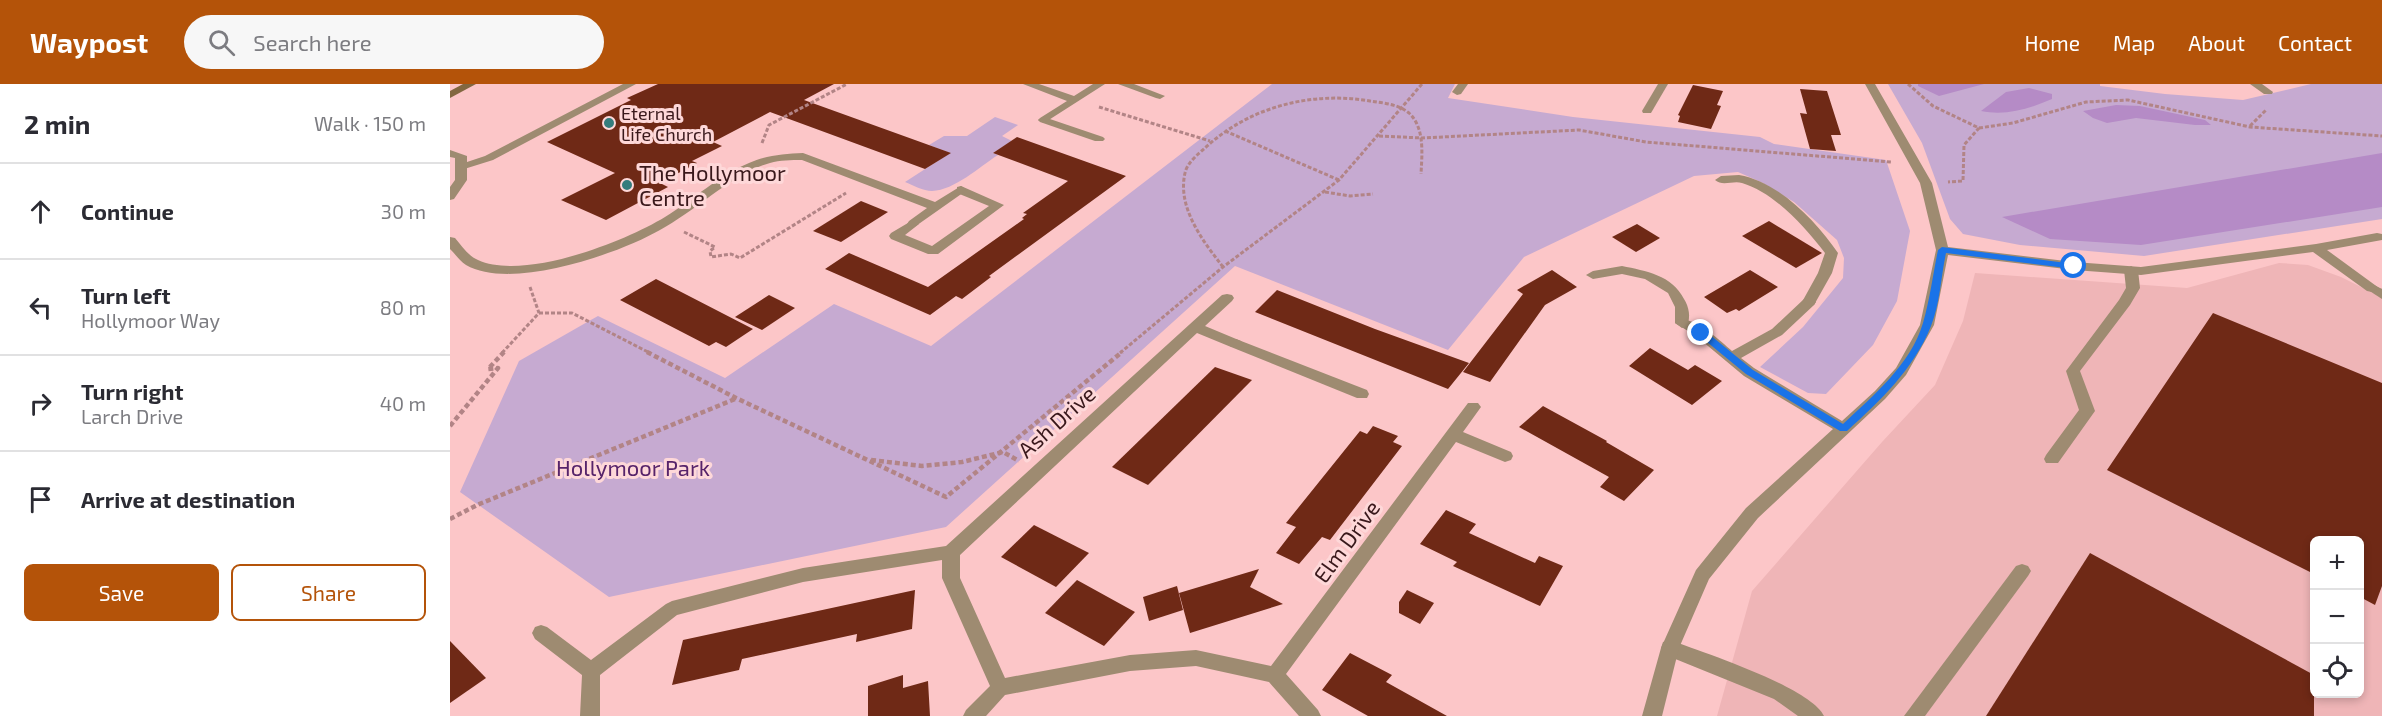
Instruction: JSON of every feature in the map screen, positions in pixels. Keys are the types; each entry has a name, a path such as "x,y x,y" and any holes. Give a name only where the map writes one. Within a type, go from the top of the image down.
{"street":[{"path":"450,95 471,84"},
{"path":"461,166 489,158 631,84"},
{"path":"1028,84 1076,100"},
{"path":"1099,139 1044,120 1100,84"},
{"path":"1123,84 1160,96"},
{"path":"1647,111 1663,84"},
{"path":"1652,716 1670,648 1702,575 1752,513 1880,395 1901,371 1928,325 1942,250 1926,183 1870,84"},
{"path":"2255,84 2268,92"},
{"path":"450,153 461,156 461,180 450,196"},
{"path":"450,242 472,263 495,269 533,268 599,251 641,236 754,163 780,156 803,156 936,207"},
{"path":"1721,180 1743,179 1772,195 1819,236 1832,253 1825,273 1809,302 1777,332 1730,358"},
{"path":"961,190 998,205 933,251 895,236 936,207 961,190"},
{"path":"1942,250 2041,263 2141,271 2316,248 2380,237"},
{"path":"2316,248 2377,292"},
{"path":"1593,275 1622,270 1649,276 1673,290 1682,307 1682,323 1701,333 1730,358 1844,429"},
{"path":"2052,459 2087,411 2073,371 2125,302 2133,288 2131,270"},
{"name":"Ash Drive","path":"951,552 1227,298"},
{"path":"1195,327 1362,394"},
{"name":"Elm Drive","path":"1275,675 1473,407"},
{"path":"1453,434 1505,456"},
{"path":"591,671 672,609 803,574 951,552 951,578 1000,688"},
{"path":"1914,716 2022,571"},
{"path":"541,633 591,671"},
{"path":"1670,648 1781,693 1814,716"},
{"path":"973,716 1000,688 1130,663 1196,658 1275,675 1311,716"},
{"path":"590,716 591,671"}],"path":[{"path":"754,163 769,125 847,84"},
{"path":"450,426 498,368 488,369 539,313 572,313 736,398 946,498 1223,267 1339,180 1422,84"},
{"path":"1908,84 1933,106 1978,128 2023,121 2057,108 2090,100 2111,99 2128,100 2250,127 2382,136"},
{"path":"1223,267 1191,221 1183,191 1185,170 1210,141 1272,108 1303,99 1352,97 1402,108 1413,120 1422,138 1421,174"},
{"path":"1095,106 1210,141"},
{"path":"1926,183 1963,181 1964,145 1978,128"},
{"path":"1378,136 1422,138 1579,130 1646,142 1916,164"},
{"path":"1225,131 1339,180"},
{"path":"664,223 715,247 710,251 711,257 731,254 740,258 867,181"},
{"path":"1325,192 1350,196 1373,194"},
{"path":"533,268 528,281 539,313"},
{"path":"450,519 477,505 736,398"},
{"path":"868,459 922,466 962,462 1003,452"}],"shaded area":[{"path":"1918,84 1984,84 1939,96"},
{"path":"2029,88 2052,94 2052,99 2017,111 1999,113 1981,111 2006,92"},
{"path":"2116,105 2140,106 2205,120 2211,125 2136,118 2107,123 2083,111"},
{"path":"2382,153 2382,207 2141,245 2050,239 2002,217"},
{"path":"2279,263 2308,265 2341,277 2369,291 2382,288 2382,716 1717,716 1752,591 1935,385 1963,321 1975,273 2187,288"}],"green space":[{"name":"Hollymoor Park","path":"1272,84 1455,84 1448,98 1573,117 1760,137 1774,144 1886,160 1910,231 1897,301 1873,345 1826,394 1808,393 1760,367 1803,327 1843,278 1844,258 1837,240 1794,202 1763,183 1738,172 1694,176 1524,257 1448,350 1235,266 946,527 609,597 460,492 519,361 598,316 725,378 834,304 931,346"},
{"path":"1888,84 2100,84 2100,86 2165,94 2243,100 2311,84 2382,84 2382,219 2144,256 2020,245 1963,234 1950,219 1922,143"},
{"path":"995,117 1018,125 1002,136 1012,141 993,153 998,155 958,182 941,190 925,190 905,182 950,153 929,145 944,136 967,136"}],"building":[{"path":"658,84 834,84 804,100 951,153 925,169 770,112 713,142 722,146 692,161 697,163 660,183 668,187 606,220 561,200 615,173 547,142 631,100 627,98"},
{"path":"1693,85 1723,91 1717,105 1721,106 1711,129 1678,122 1680,116 1678,115"},
{"path":"1800,89 1827,91 1841,135 1831,135 1836,151 1810,149 1800,113 1807,114"},
{"path":"1017,137 1126,176 989,276 991,277 962,299 956,296 930,315 825,269 849,253 928,287 1024,219 1022,218 1027,214 1023,213 1068,181 993,153"},
{"path":"861,201 888,212 841,242 813,231"},
{"path":"1769,221 1822,253 1796,268 1742,236"},
{"path":"1637,224 1660,238 1636,252 1612,237"},
{"path":"1552,270 1577,287 1545,305 1490,382 1463,372 1523,294 1517,290"},
{"path":"1750,270 1778,287 1739,311 1736,309 1727,313 1704,297"},
{"path":"656,279 753,329 726,347 716,342 709,346 620,300"},
{"path":"1277,290 1469,363 1448,389 1255,312"},
{"path":"769,295 795,308 762,330 735,317"},
{"path":"2213,313 2382,383 2382,586 2375,605 2364,599 2364,536 2310,536 2310,572 2107,470"},
{"path":"1650,348 1688,370 1695,365 1722,381 1692,405 1629,366"},
{"path":"1215,367 1252,380 1148,485 1112,467"},
{"path":"1543,406 1654,470 1624,501 1600,487 1609,477 1519,427"},
{"path":"1373,426 1398,436 1393,442 1402,446 1330,540 1322,537 1299,564 1276,553 1296,527 1286,523 1360,431 1367,434"},
{"path":"1446,510 1476,524 1469,533 1535,563 1539,556 1563,566 1540,606 1453,566 1457,562 1420,544"},
{"path":"1034,525 1089,553 1056,587 1001,557"},
{"path":"2090,553 2310,673 2310,698 2314,698 2314,716 1986,716"},
{"path":"1259,569 1250,587 1283,604 1190,633 1179,593"},
{"path":"1077,580 1135,612 1104,646 1045,613"},
{"path":"1177,586 1183,610 1149,621 1143,597"},
{"path":"915,590 912,629 856,642 857,634 742,659 739,670 672,685 683,640"},
{"path":"1407,590 1434,603 1420,624 1399,613 1399,602"},
{"path":"450,641 486,678 450,703"},
{"path":"1350,653 1392,675 1386,682 1447,716 1368,716 1322,690"},
{"path":"903,675 903,688 928,681 930,716 868,716 868,686"}],"place":[{"name":"Eternal Life Church","path":"609,123"},
{"name":"The Hollymoor Centre","path":"627,185"}],"route":[{"path":"1701,333 1749,372 1844,429 1880,395 1901,371 1928,325 1942,250 2074,266"}]}
